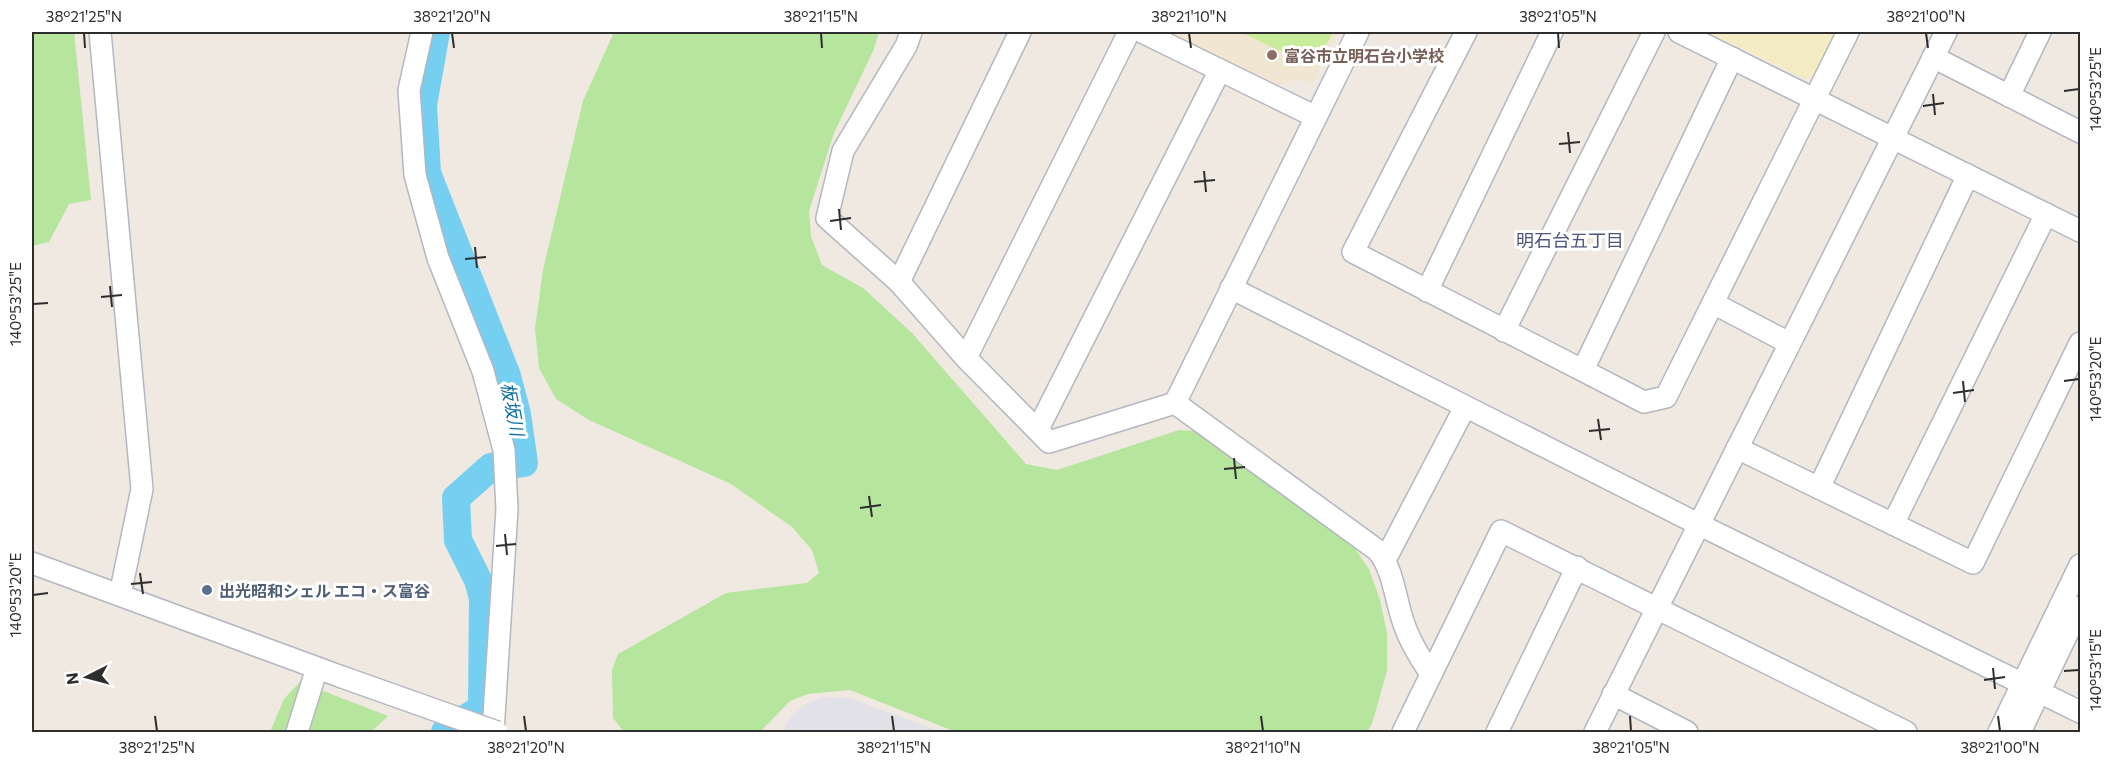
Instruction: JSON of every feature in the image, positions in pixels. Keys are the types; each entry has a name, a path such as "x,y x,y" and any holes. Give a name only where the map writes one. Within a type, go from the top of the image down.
{"street":[{"path":"100,32 141,489 120,595"},
{"path":"32,563 495,732 506,483 504,450 483,371 438,258 415,175 409,90 422,32"},
{"path":"911,32 906,46 843,152 826,218 899,282 966,358 1049,442 1175,403 1358,32"},
{"path":"899,282 1020,32"},
{"path":"966,358 1129,32"},
{"path":"1142,32 1316,117"},
{"path":"1466,32 1353,252 1644,402 1666,397 1848,32"},
{"path":"1427,291 1552,32"},
{"path":"1504,331 1654,32"},
{"path":"1679,32 2080,231"},
{"path":"1595,732 1891,136 1946,32"},
{"path":"2009,96 2040,32"},
{"path":"1933,57 2080,132"},
{"path":"1583,370 1732,58"},
{"path":"1038,429 1220,70"},
{"path":"1819,488 1968,175"},
{"path":"1893,524 2046,214"},
{"path":"1231,288 1698,524 2080,712"},
{"path":"1713,303 1789,343"},
{"path":"1737,448 1973,563 2080,343"},
{"path":"1175,403 1344,523 1385,560 1404,625 1417,655 1431,674"},
{"path":"1385,560 1465,407"},
{"path":"1403,732 1501,531 1906,732"},
{"path":"2020,732 2030,688 2080,565"},
{"path":"1497,732 1577,567"},
{"path":"1999,732 2030,688 2080,607"},
{"path":"297,732 317,668"},
{"path":"1613,694 1687,732"}],"shaded area":[{"name":"富谷市立明石台小学校","path":"1168,32 1338,32 1312,84 1301,79 1277,84"},
{"path":"824,697 850,698 941,732 782,732 792,716 806,704"}],"green space":[{"path":"32,32 74,32 91,200 69,204 49,242 32,246"},
{"path":"614,32 879,32 874,49 834,133 809,211 811,236 822,265 863,288 912,333 1026,464 1057,470 1179,430 1195,431 1347,537 1369,569 1380,600 1387,633 1387,671 1372,724 1367,732 956,732 850,690 808,694 790,701 760,732 624,732 613,718 612,670 618,654 726,593 807,583 819,573 812,550 792,527 731,484 589,420 556,399 539,368 535,328 543,270 583,101"},
{"path":"1240,32 1333,32 1315,67"},
{"path":"300,682 388,716 371,732 270,732 284,699"}],"sand":[{"path":"1706,32 1839,32 1820,73 1805,79"}],"waterway":[{"name":"板坂川","path":"436,32 423,105 427,173 507,376 517,414 524,463 491,467 456,498 458,540 478,580 483,598 482,708 445,732"}],"place":[{"name":"富谷市立明石台小学校","path":"1272,55"},
{"name":"出光昭和シェル エコ・ス富谷","path":"207,590"}],"district":[{"name":"明石台五丁目","path":"1570,240"}]}
